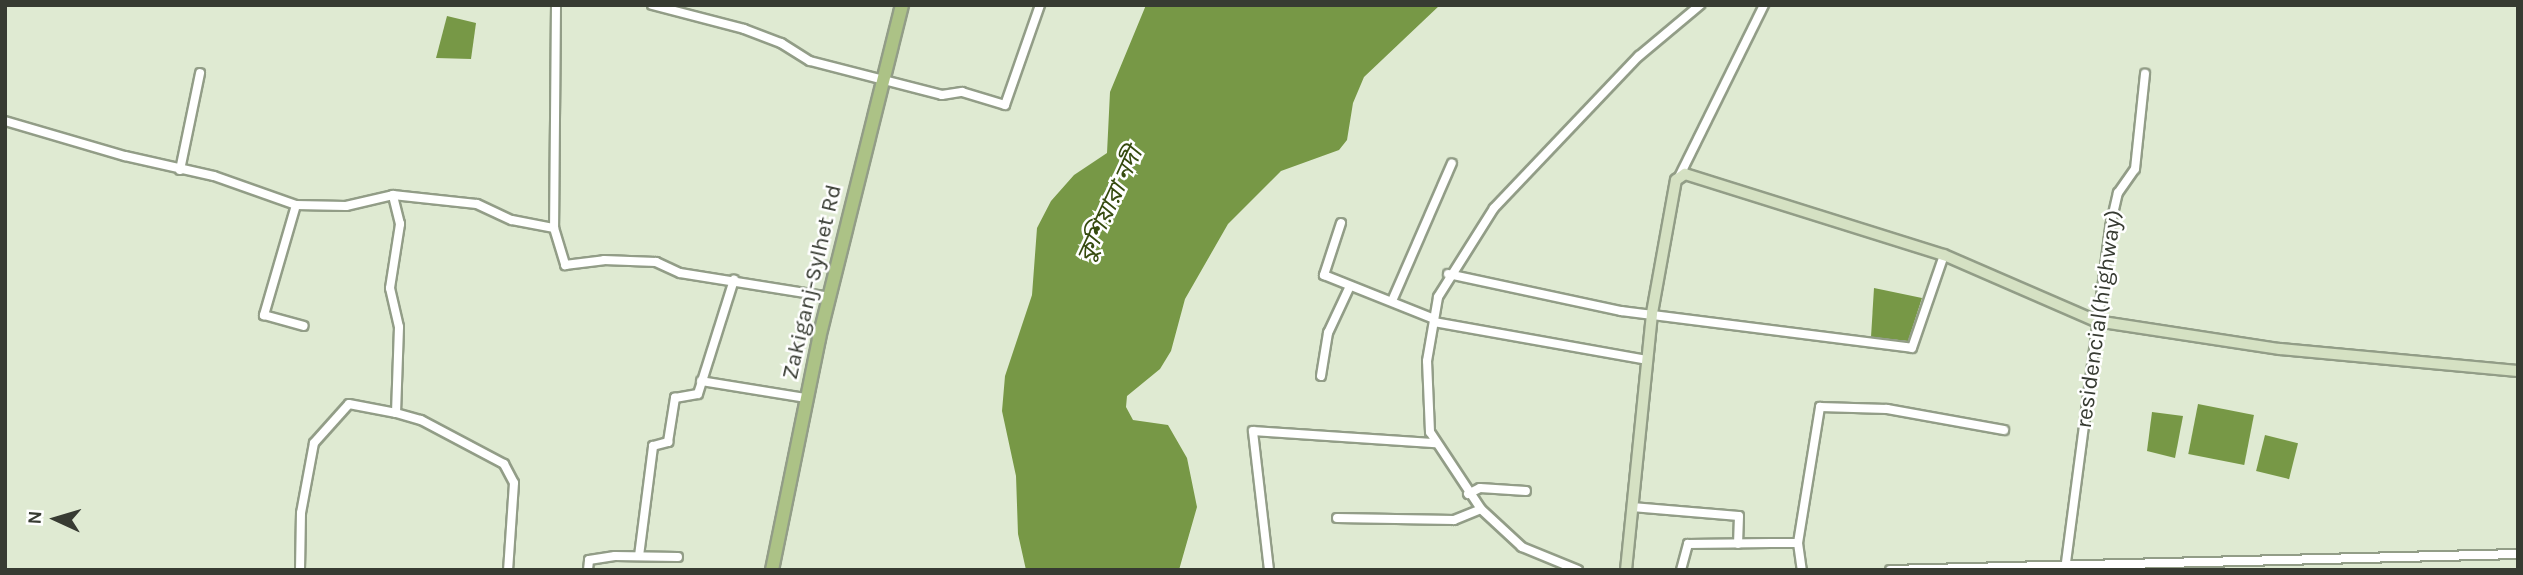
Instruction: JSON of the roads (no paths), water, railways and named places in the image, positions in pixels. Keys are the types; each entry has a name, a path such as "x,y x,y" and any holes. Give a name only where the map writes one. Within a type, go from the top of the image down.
{"main road":[{"name":"Zakiganj-Sylhet Rd","path":"772,570 806,398 902,5"}],"street":[{"path":"556,5 554,228 565,265 604,260 656,262 680,273 830,297"},
{"path":"652,5 733,26 781,43 810,61 942,96 962,92 1005,105 1040,5"},
{"path":"1578,570 1522,547 1468,494 1436,443 1430,432 1427,361 1434,320 1448,274 1494,208 1639,56 1700,5"},
{"path":"1626,570 1652,313 1680,175 1764,5"},
{"path":"180,170 200,73"},
{"name":"residencial(highway)","path":"2066,566 2096,321 2115,203 2135,169 2145,74"},
{"path":"5,121 180,170 214,176 296,205 346,206 393,195 477,204 512,220 554,228"},
{"path":"1392,301 1452,163"},
{"path":"1680,175 1944,256 2096,321 2293,350 2518,372"},
{"path":"393,195 400,223 390,288 399,327 396,413"},
{"path":"296,205 264,315 304,326"},
{"path":"1341,223 1322,270 1350,286 1434,320 1647,360"},
{"path":"1448,274 1557,299 1912,348 1944,256"},
{"path":"639,556 653,446 668,442 675,398 698,394 734,280"},
{"path":"1321,376 1328,333 1350,286"},
{"path":"701,381 806,398"},
{"path":"300,570 301,513 314,443 349,404 421,420 504,464 514,483 508,570"},
{"path":"1802,570 1798,543 1820,407 1887,409 2004,430"},
{"path":"1269,570 1253,431 1436,443"},
{"path":"1468,494 1480,488 1526,491"},
{"path":"1632,506 1739,516 1738,544"},
{"path":"1337,518 1454,520 1481,509"},
{"path":"1681,570 1688,544 1798,543"},
{"path":"1890,570 2518,554"},
{"path":"588,570 589,560 639,556 678,557"}],"water":[{"name":"কুশিয়ারা নদী","path":"1146,5 1440,5 1364,77 1353,103 1347,140 1339,150 1281,171 1228,224 1185,299 1171,351 1160,369 1127,396 1126,407 1133,420 1168,425 1187,458 1197,507 1179,570 1026,570 1018,534 1016,476 1002,411 1005,376 1032,295 1037,228 1051,201 1074,175 1107,153 1110,92"},
{"path":"447,16 476,23 471,59 436,58"},
{"path":"1874,288 1922,298 1908,341 1871,337"},
{"path":"2198,404 2254,415 2244,465 2188,454"},
{"path":"2152,412 2183,416 2175,458 2147,451"},
{"path":"2265,435 2298,443 2289,479 2256,471"}]}
